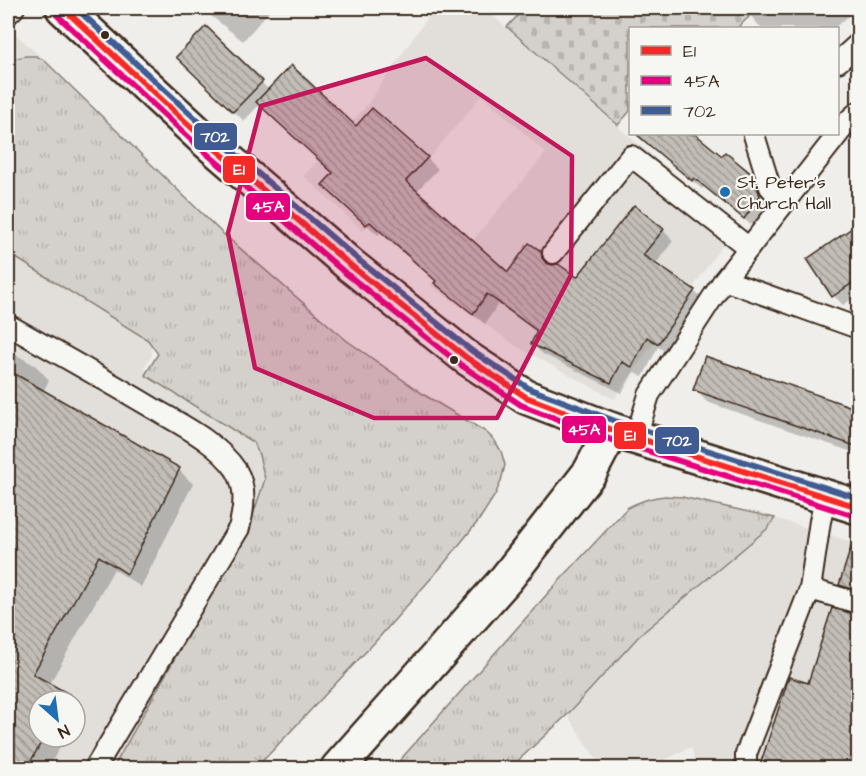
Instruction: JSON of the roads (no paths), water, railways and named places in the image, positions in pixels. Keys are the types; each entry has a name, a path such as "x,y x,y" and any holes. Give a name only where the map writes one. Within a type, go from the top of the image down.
{"main road":[{"path":"63,8 213,147 349,264 467,358 526,397 624,434 858,507"},
{"path":"338,768 506,579 590,472 624,434"}],"lane":[{"path":"8,14 14,8"},
{"path":"839,60 858,44"},
{"path":"839,133 858,112"},
{"path":"754,135 770,187 784,203"},
{"path":"624,434 724,280 837,135"},
{"path":"553,253 632,156 749,248"},
{"path":"724,280 858,328"},
{"path":"8,325 200,436 237,472 244,496 244,511 239,528 95,768"},
{"path":"746,768 746,754 810,589 820,521 826,498"},
{"path":"810,589 858,603"}],"place":[{"name":"St. Peter's Church Hall","path":"725,192"}]}
